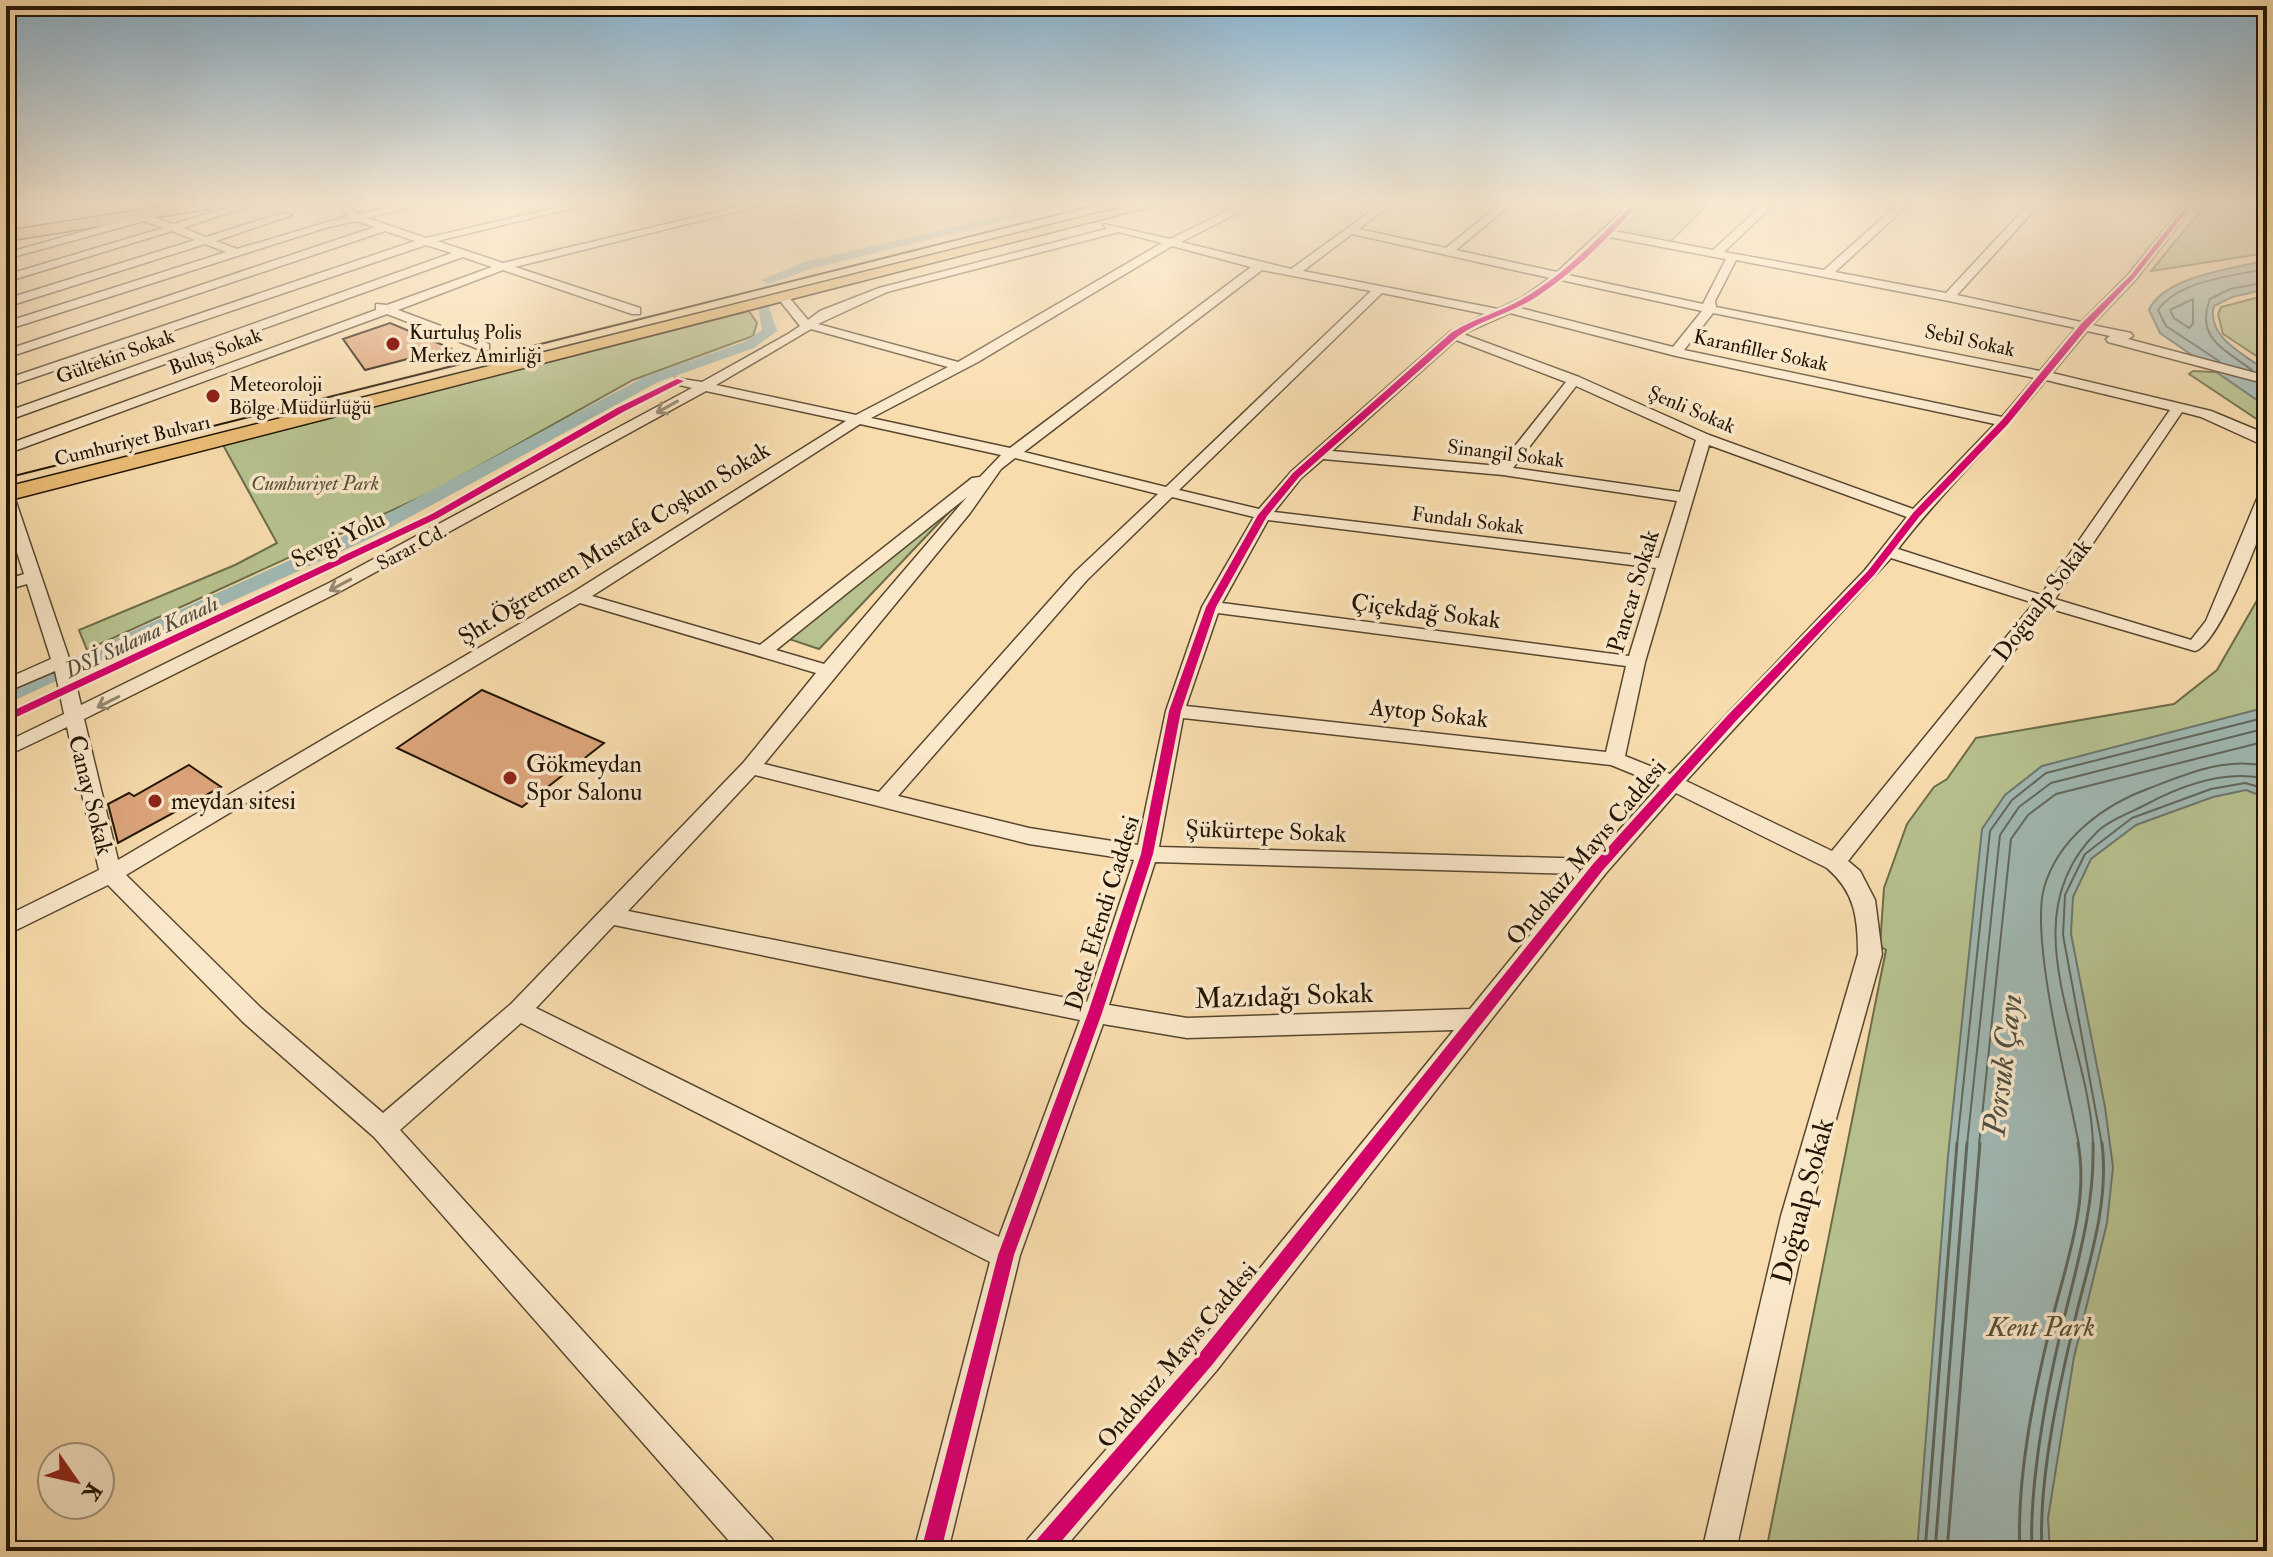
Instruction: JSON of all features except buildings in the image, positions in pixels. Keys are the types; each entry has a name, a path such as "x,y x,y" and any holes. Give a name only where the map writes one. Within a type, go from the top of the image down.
{"main road":[{"name":"Cumhuriyet Bulvarı","path":"6,484 832,277"},
{"name":"Cumhuriyet Bulvarı","path":"6,495 863,277"}],"street":[{"path":"6,303 90,277"},
{"path":"6,326 159,277"},
{"path":"6,354 235,277"},
{"path":"301,277 485,347"},
{"path":"6,383 314,277"},
{"name":"Gültekin Sokak","path":"6,417 395,277"},
{"name":"Buluş Sokak","path":"6,450 475,277"},
{"path":"536,277 636,311"},
{"name":"Sarar Cd.","path":"6,750 335,587 792,337 805,324 883,290 934,277"},
{"name":"Şht.Öğretmen Mustafa Coşkun Sokak","path":"6,926 111,874 578,597 859,419 959,366 1112,277"},
{"path":"764,651 1003,459 1246,277"},
{"name":"Karanfiller Sokak","path":"1316,277 1502,310 1676,352 2005,422"},
{"name":"Dede Efendi Caddesi","path":"931,1551 1006,1255 1095,1013 1147,854 1175,711 1211,607 1263,515 1296,475 1454,335 1475,320 1502,310 1556,277"},
{"name":"Sebil Sokak","path":"1560,277 2046,376 2179,407 2259,436 2267,443"},
{"path":"1676,352 1710,309 1709,301 1722,277"},
{"path":"1841,277 2086,325 2156,347 2267,373"},
{"path":"1949,297 1968,277"},
{"name":"Ondokuz Mayıs Caddesi","path":"1040,1551 1206,1359 1598,867 1871,573 1916,515 2005,422 2086,325 2132,277"},
{"path":"882,801 1081,576 1165,491 1379,290"},
{"path":"783,297 805,324 959,366"},
{"path":"2086,325 2267,380"},
{"name":"Şenli Sokak","path":"1454,335 1574,380 1704,438 1916,515"},
{"path":"704,386 680,381 763,353"},
{"path":"1503,471 1574,380"},
{"name":"Fundalı Sokak","path":"704,386 859,419 1003,459 1165,491 1263,515 1667,564"},
{"name":"Doğualp Sokak","path":"1835,862 2045,601 2179,407"},
{"name":"Pancar Sokak","path":"1614,759 1636,662 1704,438"},
{"name":"Sinangil Sokak","path":"1320,454 1503,471 1687,498"},
{"path":"383,1129 519,1011 751,767 965,510 1003,459"},
{"path":"1887,551 2195,646 2214,622 2267,494"},
{"name":"Canay Sokak","path":"6,495 63,669 111,874 252,1015 383,1129 760,1551"},
{"path":"6,585 31,577"},
{"path":"578,597 828,671"},
{"name":"Çiçekdağ Sokak","path":"1211,607 1636,662"},
{"path":"6,686 63,669"},
{"name":"Aytop Sokak","path":"1175,711 1614,759 1673,783"},
{"name":"Şükürtepe Sokak","path":"751,767 1029,836 1147,854 1598,867"},
{"name":"Doğualp Sokak","path":"1673,783 1835,862 1852,877 1864,900 1870,954 1795,1216 1719,1551"},
{"name":"Mazıdağı Sokak","path":"611,916 1095,1013 1187,1028 1476,1019"},
{"path":"519,1011 1006,1255"}],"green space":[{"path":"2267,295 2267,363 2223,334 2218,314 2221,307"},
{"name":"Cumhuriyet Park","path":"749,311 757,323 753,336 633,380 432,492 87,650 79,630 235,565 277,543 223,445"},
{"path":"2193,371 2215,372 2267,386 2267,426 2189,374"},
{"path":"953,508 819,649 786,638"},
{"name":"Kent Park","path":"2267,583 2267,1551 1766,1551 1886,950 1880,946 1884,888 1907,824 1934,787 1947,779 1976,738 2174,704 2217,670"}],"water":[{"path":"2199,277 2267,277 2267,289 2232,297 2214,306 2213,317 2221,336 2229,344 2267,371 2267,407 2160,333 2149,310 2157,298"},
{"name":"Porsuk Çayı","path":"2267,707 2267,798 2246,790 2213,797 2136,825 2091,859 2073,897 2071,934 2105,1107 2113,1167 2107,1223 2074,1357 2048,1518 2050,1551 1917,1551 1948,1156 1982,829 2005,795 2042,766"}],"waterway":[{"name":"DSİ Sulama Kanalı","path":"768,280 777,277"},
{"name":"DSİ Sulama Kanalı","path":"6,697 366,533 652,379 749,345 770,331 763,308"}],"tram line":[{"path":"6,478 809,277"}],"cycle path":[{"path":"931,1551 1006,1255 1095,1013 1147,854 1175,711 1211,607 1263,515 1296,475 1454,335 1475,322 1527,300 1558,277"},
{"path":"1040,1551 1206,1359 1598,867 1731,719 1871,573 1916,515 2005,422 2084,326 2132,277"},
{"name":"Sevgi Yolu","path":"6,718 435,516 620,410 680,381"}],"place":[{"name":"Kurtuluş Polis Merkez Amirliği","path":"393,344"},
{"name":"Meteoroloji Bölge Müdürlüğü","path":"213,396"},
{"name":"Gökmeydan Spor Salonu","path":"510,778"},
{"name":"meydan sitesi","path":"155,801"}]}
